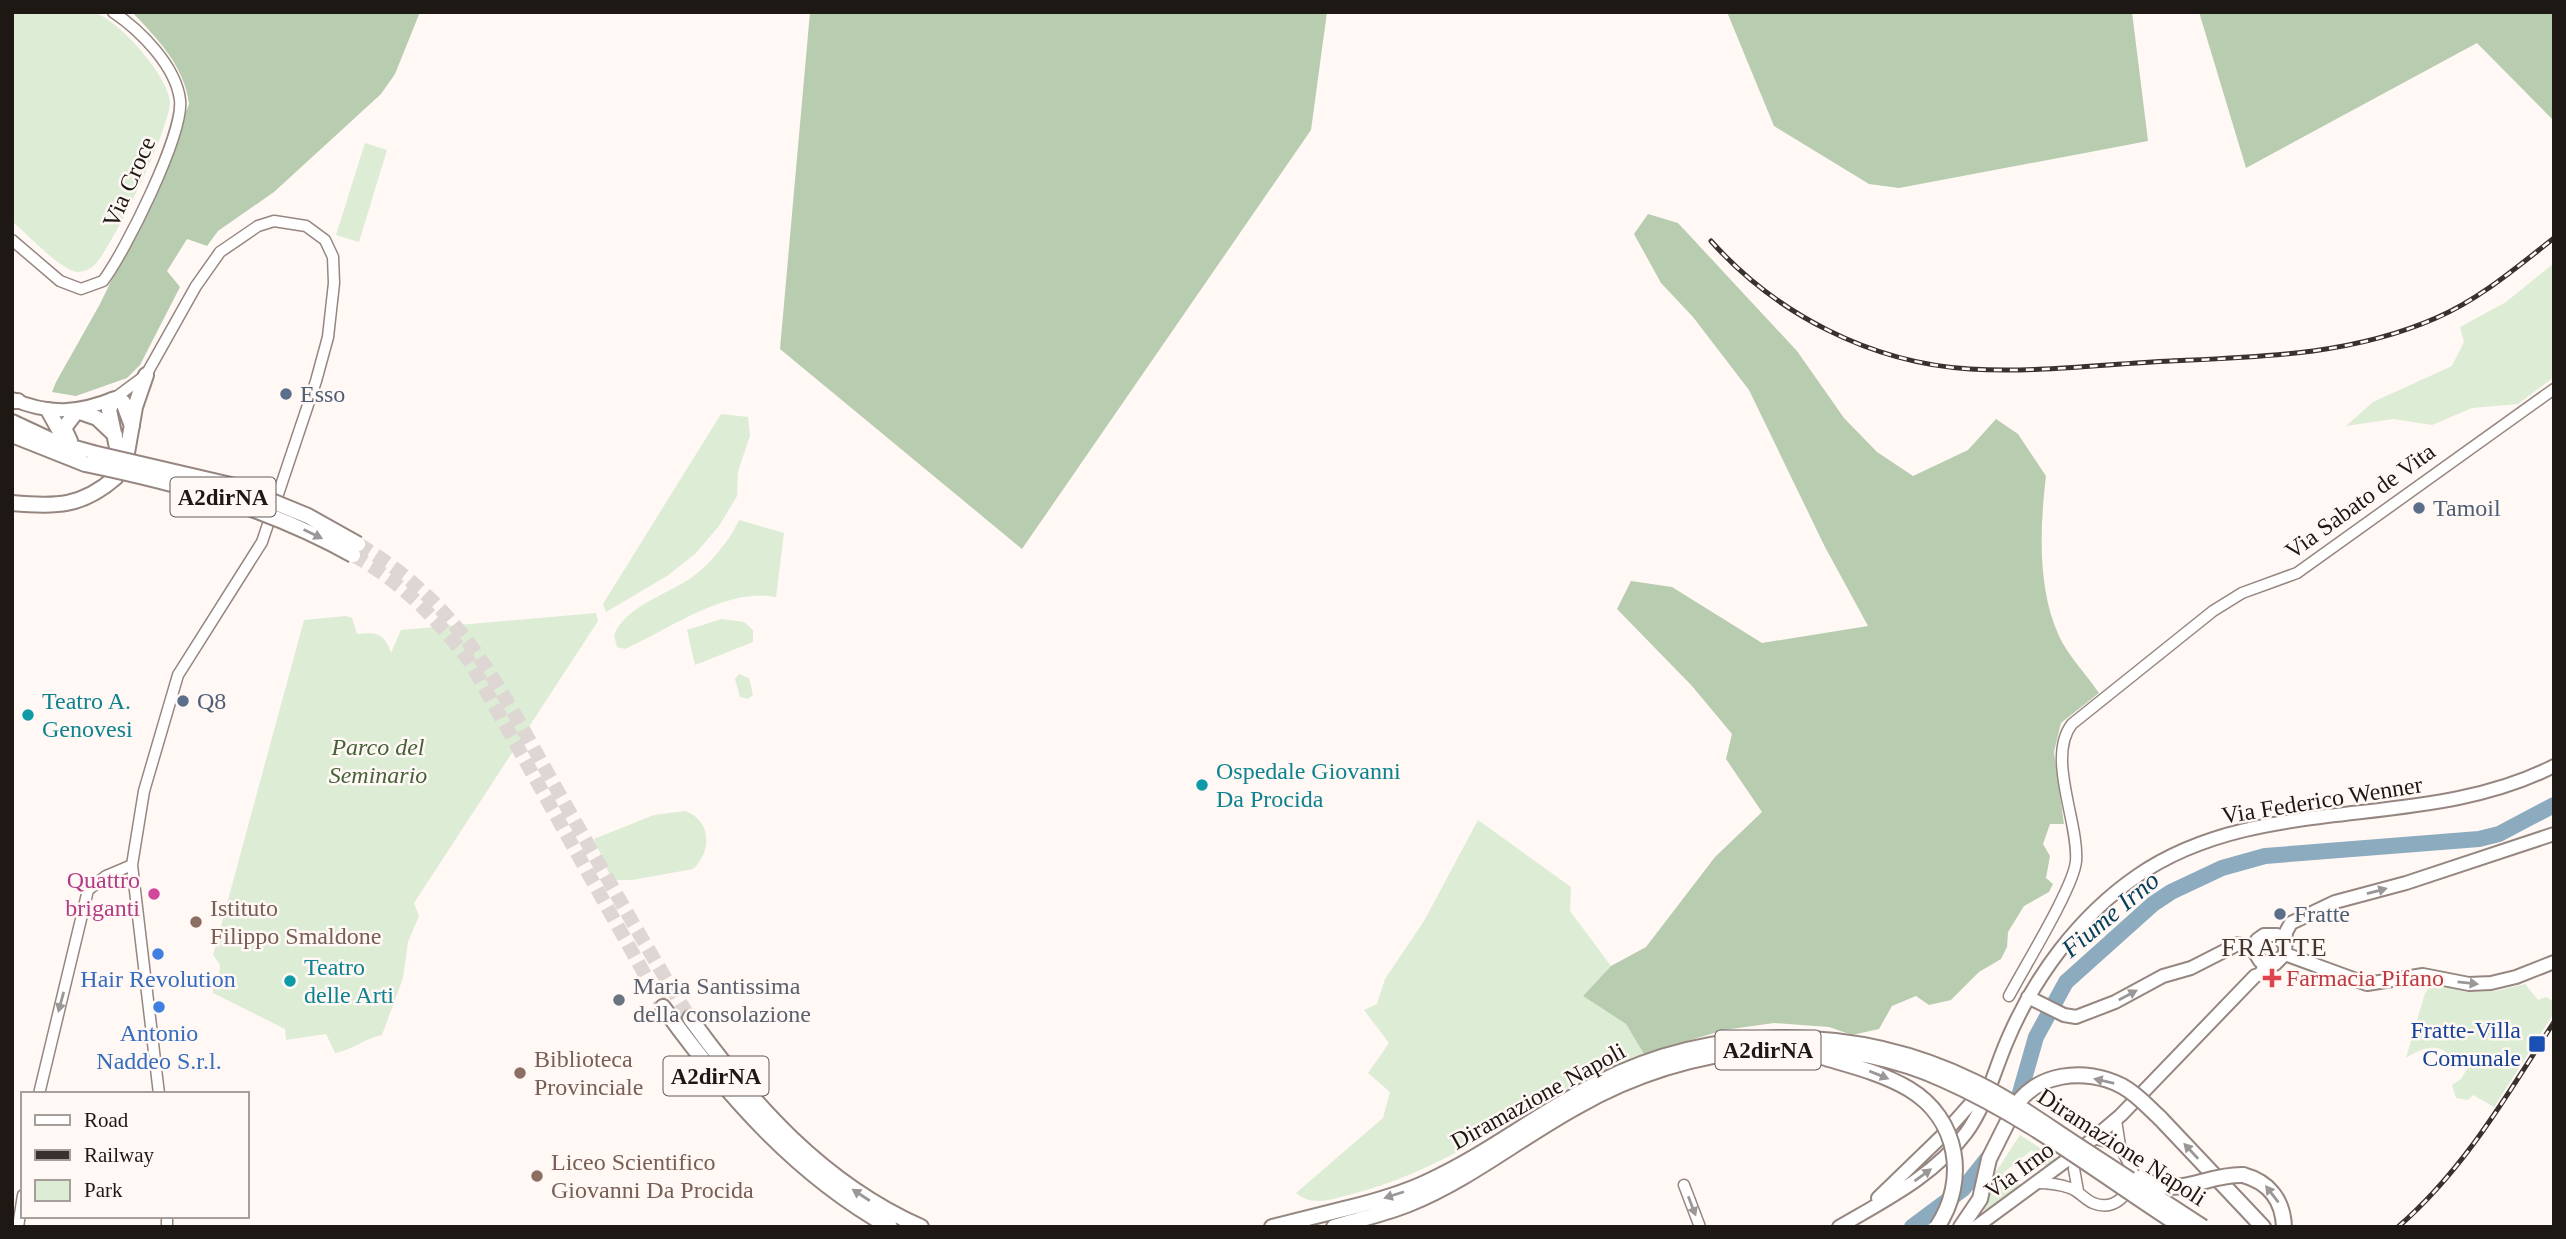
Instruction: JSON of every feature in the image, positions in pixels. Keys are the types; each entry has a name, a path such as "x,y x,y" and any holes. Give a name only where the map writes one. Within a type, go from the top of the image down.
{"highway":[{"path":"120,447 132,426 146,375"},
{"path":"120,447 109,405 115,398 123,402 132,426"},
{"path":"48,410 56,419 59,432 82,452"},
{"path":"82,452 65,428 77,411 97,418 120,447"},
{"name":"A2dirNA","path":"12,422 82,452"},
{"name":"A2dirNA","path":"12,435 245,490 308,516 356,549"},
{"path":"12,447 82,452"},
{"path":"12,503 73,504 113,478"},
{"path":"12,494 42,504"},
{"name":"A2dirNA","path":"663,1007 705,1063 834,1192 890,1227"},
{"name":"A2dirNA","path":"690,1018 780,1136 858,1194 921,1227"},
{"name":"Diramazione Napoli","path":"1342,1220 1432,1180 1598,1083 1637,1065 1700,1046 1795,1038 1854,1043 1913,1055 2003,1096 2203,1227"},
{"path":"1790,1049 1863,1068 1890,1079 1920,1096 1934,1111 1951,1142 1957,1179 1951,1201 1937,1227"},
{"name":"Diramazione Napoli","path":"1272,1227 1342,1220 1409,1204 1578,1105 1632,1078 1664,1067 1722,1054 1790,1049 1867,1056 1918,1069 1944,1080 1999,1109 2182,1227"},
{"path":"1961,1227 1976,1206 1989,1159 2016,1104 2040,1082 2073,1076 2116,1083 2132,1093 2263,1227"},
{"path":"2003,1096 2011,1095 2024,1102 2151,1184 2185,1187 2218,1178 2243,1175 2255,1178 2274,1193 2283,1215 2284,1227"}],"main road":[{"path":"14,401 48,410 77,411 115,398"},
{"name":"Via Federico Wenner","path":"1839,1227 1931,1170 1948,1154 1979,1114 2028,997 2046,970 2100,906 2137,876 2186,848 2217,836 2262,826 2465,798 2520,781 2554,766"},
{"path":"2028,997 2064,1015 2076,1017 2115,1002 2163,976 2190,968 2238,944 2248,946 2265,964 2275,964 2285,950 2286,932 2291,923 2335,902 2406,883 2554,834"},
{"path":"2255,953 2257,940 2268,933 2277,935 2285,950 2367,984 2423,975 2469,984 2491,983 2516,978 2554,962"},
{"name":"Via Irno","path":"1976,1227 2075,1154 2116,1119 2245,986 2261,974 2265,964"}],"street":[{"name":"Via Croce","path":"12,240 60,281 81,289 103,281 140,216 179,121 180,97 157,53 139,33 113,12"},
{"path":"115,398 146,375 196,286 220,252 258,226 274,221 306,226 318,233 330,248 334,283 328,337 266,532 178,675 145,791 132,865 159,1092"},
{"name":"Via Sabato de Vita","path":"2009,996 2076,865 2063,746 2066,733 2078,718 2213,611 2242,593 2297,573 2554,389"},
{"path":"39,1092 88,890 106,876 132,865"},
{"path":"2037,1183 2054,1183 2078,1191 2095,1204 2105,1205 2124,1197 2130,1190 2133,1172 2119,1146 2116,1119"},
{"path":"2094,1138 2119,1146"},
{"path":"2075,1154 2074,1169 2078,1191"},
{"path":"1684,1185 1700,1227"},
{"path":"18,1227 21,1208"}],"green space":[{"path":"73,10 102,16 140,50 161,78 167,91 170,102 168,115 140,184 105,250 91,268 84,271 72,271 64,266 12,221 12,12"},
{"path":"132,12 420,12 395,74 381,94 274,192 218,231 207,246 187,239 167,271 180,287 140,365 127,378 76,396 52,392 100,304 153,195 189,104 176,65"},
{"path":"810,12 1327,12 1311,130 1022,549 780,349"},
{"path":"1727,12 2132,12 2148,141 1899,188 1869,184 1774,126"},
{"path":"2199,12 2554,12 2554,121 2477,43 2246,168"},
{"path":"365,143 387,150 359,242 336,235"},
{"path":"1648,214 1678,223 1797,351 1844,418 1877,452 1913,476 1968,450 1996,419 2018,434 2046,476 2042,557 2047,598 2059,636 2099,693 2061,723 2054,752 2064,824 2050,824 2043,844 2050,856 2046,878 2053,884 2049,892 2024,906 2008,932 2007,947 2001,959 1979,972 1951,1000 1929,1005 1916,996 1892,1006 1879,1029 1852,1035 1829,1027 1774,1023 1724,1030 1644,1054 1626,1024 1583,996 1611,966 1646,947 1715,857 1762,812 1726,759 1732,734 1692,686 1617,609 1631,581 1672,587 1762,643 1868,626 1825,547 1749,390 1693,317 1661,283 1634,234"},
{"path":"2554,263 2554,377 2518,404 2472,408 2432,425 2393,419 2346,426 2373,402 2452,366 2464,342 2460,327 2506,302"},
{"path":"721,414 748,417 750,436 738,471 737,496 719,526 695,554 667,576 606,612 603,604"},
{"path":"739,520 784,533 776,597 737,598 698,612 625,649 617,647 614,635 619,625 637,609 698,572 724,544"},
{"name":"Parco del Seminario","path":"596,613 598,621 414,903 419,916 408,942 403,978 382,1035 335,1053 326,1034 286,1040 285,1029 213,993 212,978 219,977 220,965 213,955 304,620 346,616 352,618 357,634 379,635 386,641 391,653 401,630"},
{"path":"721,619 744,622 753,630 753,642 695,665 687,630"},
{"path":"739,674 749,678 753,695 748,699 740,697 735,679"},
{"path":"685,811 700,822 706,837 704,854 693,869 632,880 612,880 594,839 654,815"},
{"path":"1478,820 1571,887 1570,911 1611,966 1583,996 1626,1024 1644,1054 1585,1079 1474,1143 1418,1171 1333,1199 1317,1201 1303,1198 1296,1193 1383,1118 1390,1092 1368,1073 1389,1043 1364,1010 1377,1004 1385,979 1424,921"},
{"path":"2433,983 2467,992 2496,991 2525,984 2538,1000 2546,997 2554,1002 2554,1013 2494,1107 2473,1095 2468,1100 2456,1098 2452,1085 2461,1079 2468,1067 2463,1060 2451,1060 2443,1050 2437,1048 2424,1049 2406,1058 2425,993"},
{"path":"2020,1135 2059,1160 2047,1169 2032,1150 2003,1173 2010,1184 2016,1180 2022,1187 1989,1211 1982,1209 1990,1181"}],"waterway":[{"name":"Fiume Irno","path":"2016,1107 2036,1037 2066,982 2153,904 2171,892 2222,868 2265,856 2479,839 2499,834 2554,805"},
{"name":"Fiume Irno","path":"1912,1227 1963,1189 1991,1154"}],"tunnel":[{"path":"358,544 395,568 426,594 475,651 516,716 690,1018"},
{"path":"353,555 403,589 470,662 663,1007"}],"railway":[{"path":"1711,241 1765,291 1795,312 1862,345 1933,365 2020,370 2239,358 2306,352 2372,340 2436,318 2468,302 2554,238"},
{"path":"2398,1227 2422,1205 2464,1156 2554,1022"}],"place":[{"name":"Esso","path":"286,394"},
{"name":"Tamoil","path":"2419,508"},
{"name":"Q8","path":"183,701"},
{"name":"Teatro A. Genovesi","path":"28,715"},
{"name":"Ospedale Giovanni Da Procida","path":"1202,785"},
{"name":"Quattro briganti","path":"154,894"},
{"name":"Fratte","path":"2280,914"},
{"name":"Istituto Filippo Smaldone","path":"196,922"},
{"name":"Hair Revolution","path":"158,954"},
{"name":"Farmacia Pifano","path":"2272,978"},
{"name":"Teatro delle Arti","path":"290,981"},
{"name":"Maria Santissima della consolazione","path":"619,1000"},
{"name":"Antonio Naddeo S.r.l.","path":"159,1007"},
{"name":"Fratte-Villa Comunale","path":"2537,1044"},
{"name":"Biblioteca Provinciale","path":"520,1073"},
{"name":"Liceo Scientifico Giovanni Da Procida","path":"537,1176"}],"district":[{"name":"FRATTE","path":"2275,947"}]}
